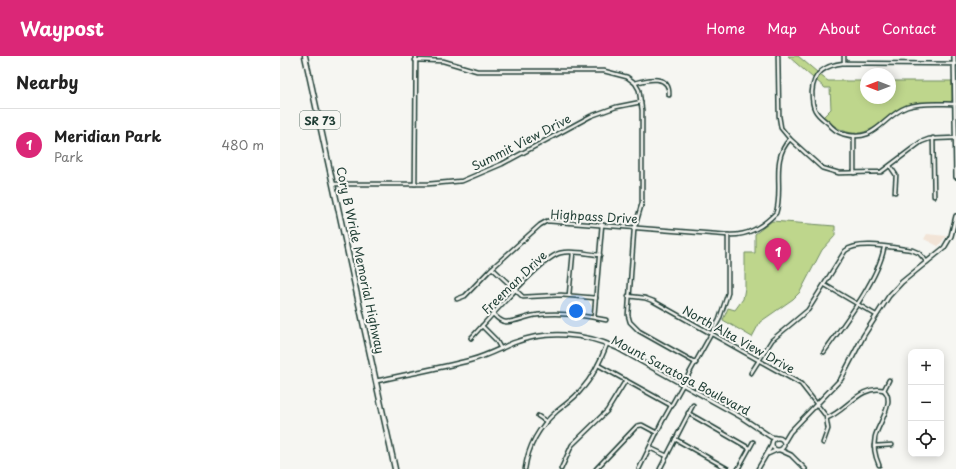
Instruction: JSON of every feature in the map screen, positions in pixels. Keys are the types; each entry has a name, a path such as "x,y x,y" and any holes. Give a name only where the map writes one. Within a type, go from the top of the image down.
{"highway":[{"name":"Cory B Wride Memorial Highway","path":"305,56 395,469"}],"street":[{"path":"415,184 416,56"},
{"path":"778,56 779,116 782,128 790,139 822,168 834,173 881,172 921,142 933,138 955,138"},
{"path":"844,56 844,63"},
{"path":"954,56 956,177"},
{"path":"415,60 443,61 477,70 604,71 627,77 635,83 639,90 641,102 642,203 635,227 628,296 628,315 635,329 696,363"},
{"path":"955,64 844,63 826,67 818,74 812,88 812,102 815,111 837,131 854,136 872,132 901,110 910,106 955,104"},
{"path":"635,83 650,79 659,79 666,83 669,89 669,95"},
{"name":"Summit View Drive","path":"334,184 446,184 462,181 480,174 592,116 616,107 641,102"},
{"path":"854,136 854,173"},
{"path":"933,138 934,196"},
{"name":"Highpass Drive","path":"457,299 465,296 492,268 544,222 552,220 728,235 752,232 776,213 778,205 780,153 790,139"},
{"path":"890,166 896,175 895,192"},
{"path":"766,456 778,450 784,444 790,432 844,374 876,315 898,286 941,251 948,242 956,216"},
{"path":"594,317 602,224"},
{"path":"639,469 719,320 728,293 728,235"},
{"path":"751,374 772,340 808,310 845,251 850,247 860,246 912,250 919,253 927,262"},
{"path":"824,352 857,303 880,264 884,248"},
{"name":"Freeman Drive","path":"471,338 515,291 554,255 562,252 600,255"},
{"path":"569,295 573,253"},
{"path":"492,268 524,298 547,295 569,295 596,298"},
{"path":"825,285 876,315"},
{"name":"North Alta View Drive","path":"628,296 645,298 654,301 801,384 818,403 827,418"},
{"path":"493,314 500,320 506,322 551,314 574,314 606,320"},
{"path":"482,326 496,340 501,349"},
{"name":"Mount Saratoga Boulevard","path":"376,381 471,360 531,338 556,335 582,337 607,344 747,420 765,433 777,438 784,444"},
{"path":"525,469 532,444 546,422 581,391 598,365 607,344"},
{"path":"598,365 672,406"},
{"path":"561,469 572,446 607,411 626,380"},
{"path":"884,390 889,380"},
{"path":"824,442 828,429 827,418 838,413 865,392 884,390"},
{"path":"879,465 874,446 875,435 887,407 887,394 884,390"},
{"path":"661,469 693,405"},
{"path":"688,413 749,448"},
{"path":"538,416 546,422"},
{"path":"596,469 637,426 643,426 657,433"},
{"path":"758,469 777,438 790,432"},
{"name":"Mount Saratoga Boulevard","path":"765,433 772,445 778,450"},
{"path":"675,439 728,469"},
{"path":"738,469 753,442"},
{"path":"784,444 791,455 805,469"},
{"path":"874,446 892,445"},
{"path":"650,448 667,456"},
{"path":"778,450 791,455"}],"shaded area":[{"path":"927,234 946,236 937,248 938,246 924,239"}],"green space":[{"path":"788,56 798,56 817,72 813,78"},
{"path":"820,75 828,81 860,81 860,104 896,104 896,81 952,81 952,100 949,103 911,104 898,110 868,130 861,133 846,132 831,124 823,117 831,109 830,88 825,88 816,80"},
{"path":"772,221 835,226 835,236 822,250 800,292 793,299 760,322 752,337 723,320 728,308 735,310 743,299 745,288 745,253 755,253 755,234"}],"place":[{"name":"Meridian Park","path":"778,271"}]}
